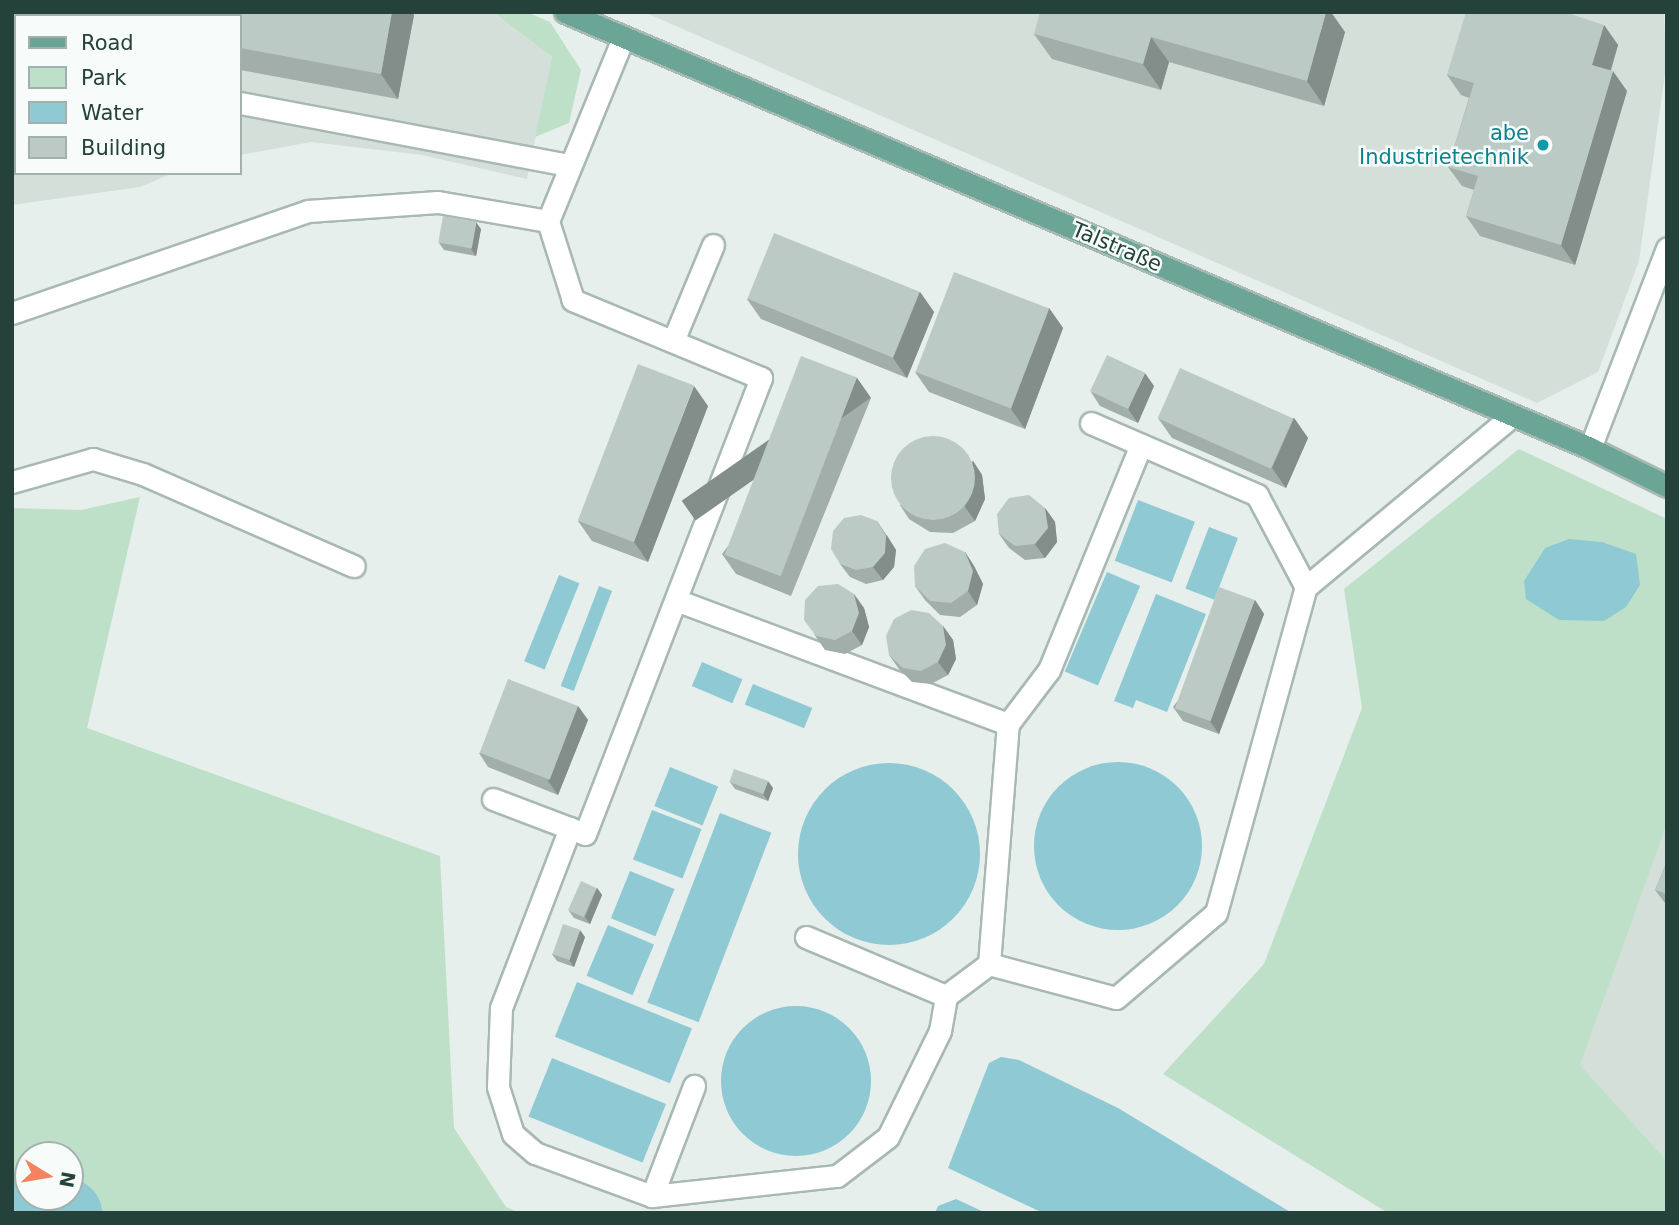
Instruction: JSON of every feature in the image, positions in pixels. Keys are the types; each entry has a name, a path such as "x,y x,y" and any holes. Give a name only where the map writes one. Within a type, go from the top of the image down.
{"main road":[{"name":"Talstraße","path":"565,12 1590,448 1667,486"}],"street":[{"path":"493,799 585,834 761,378 573,300 548,221 623,38"},
{"path":"242,103 569,165"},
{"path":"12,313 308,211 438,202 548,221"},
{"path":"673,341 713,245"},
{"path":"1590,448 1667,248"},
{"path":"989,964 1116,998 1216,914 1306,587 1513,415"},
{"path":"1091,423 1257,495 1306,587"},
{"path":"570,828 501,1008 498,1087 513,1134 536,1153 652,1196 837,1176 888,1136 940,1031 946,996 989,964 1008,724 1049,670 1141,445"},
{"path":"12,482 93,459 143,474 354,566"},
{"path":"676,600 1008,724"},
{"path":"806,937 946,996"},
{"path":"652,1196 694,1086"}],"shaded area":[{"path":"12,12 493,12 552,57 527,179 422,155 311,142 242,155 242,14 14,14 14,175 168,175 140,187 12,205"},
{"path":"644,12 1664,12 1666,67 1639,261 1598,372 1537,403"},
{"path":"1667,824 1667,1161 1579,1065"}],"green space":[{"path":"493,12 527,12 550,22 581,70 569,123 535,137 552,57"},
{"path":"1519,449 1667,519 1667,824 1580,1065 1667,1161 1667,1213 1388,1213 1163,1074 1264,964 1362,708 1344,589"},
{"path":"140,497 87,728 440,856 454,1128 506,1207 520,1213 12,1213 12,508 81,510"}],"water":[{"path":"1138,500 1195,522 1172,583 1115,561"},
{"path":"1209,527 1238,538 1214,600 1185,589"},
{"path":"1569,539 1602,542 1636,554 1640,585 1626,607 1604,621 1559,620 1526,599 1524,581 1545,548"},
{"path":"1107,572 1140,586 1098,685 1065,671"},
{"path":"559,575 579,583 545,669 524,661"},
{"path":"599,586 612,591 574,691 561,686"},
{"path":"1156,594 1206,614 1167,712 1136,700 1133,708 1114,701"},
{"path":"702,662 743,679 732,703 692,686"},
{"path":"753,684 812,708 804,728 745,704"},
{"path":"1118,762 1150,768 1178,786 1196,814 1202,846 1196,878 1178,906 1150,924 1118,930 1086,924 1058,906 1040,878 1034,846 1040,814 1058,786 1086,768"},
{"path":"889,763 924,770 953,790 973,819 980,854 973,889 953,918 924,938 889,945 854,938 825,918 805,889 798,854 805,819 825,790 854,770"},
{"path":"670,767 718,786 702,825 654,806"},
{"path":"652,810 701,829 682,878 633,859"},
{"path":"720,813 771,833 699,1022 647,1003"},
{"path":"630,871 675,889 655,936 611,918"},
{"path":"608,925 654,945 633,995 587,976"},
{"path":"577,982 692,1028 670,1083 555,1037"},
{"path":"796,1006 825,1012 849,1028 865,1052 871,1081 865,1110 849,1134 825,1150 796,1156 767,1150 743,1134 727,1110 721,1081 727,1052 743,1028 767,1012"},
{"path":"1001,1057 1019,1060 1118,1108 1292,1213 1043,1213 948,1168 989,1063"},
{"path":"552,1058 666,1104 642,1162 528,1116"},
{"path":"956,1199 986,1213 935,1213 938,1206"}],"building":[{"path":"179,12 392,12 381,74 242,48 242,14"},
{"path":"1040,12 1326,12 1307,81 1151,37 1143,64 1034,34"},
{"name":"abe Industrietechnik","path":"1466,12 1564,12 1604,25 1592,65 1613,71 1561,245 1466,216 1478,176 1448,167 1474,83 1447,75"},
{"path":"443,216 476,222 472,248 438,243"},
{"path":"774,233 920,292 893,358 747,299"},
{"path":"954,272 1049,309 1011,408 916,372"},
{"path":"1107,355 1145,373 1128,409 1090,391"},
{"path":"801,356 857,378 781,576 725,555"},
{"path":"638,364 694,386 634,542 578,521"},
{"path":"1180,368 1293,418 1271,469 1158,418"},
{"path":"933,436 949,439 963,448 972,462 975,478 972,494 963,508 949,517 933,520 917,517 903,508 894,494 891,478 894,462 903,448 917,439"},
{"path":"1029,495 1045,508 1048,528 1035,544 1015,546 999,534 997,514 1009,498"},
{"path":"861,515 877,521 886,536 885,553 873,567 856,570 840,564 831,549 833,531 844,518"},
{"path":"945,543 965,552 973,571 968,591 951,603 930,601 915,586 914,566 925,549"},
{"path":"838,584 854,594 859,613 852,631 835,640 816,636 804,620 805,600 818,586"},
{"path":"1219,587 1255,600 1211,721 1175,708"},
{"path":"911,610 929,613 943,626 946,645 938,662 921,671 903,668 889,655 886,636 894,619"},
{"path":"508,679 578,706 550,780 480,753"},
{"path":"734,769 768,781 763,794 729,782"},
{"path":"1667,861 1667,894 1655,890"},
{"path":"581,881 597,888 584,917 568,910"},
{"path":"563,924 580,930 570,960 553,954"}],"place":[{"name":"abe Industrietechnik","path":"1543,145"}]}
